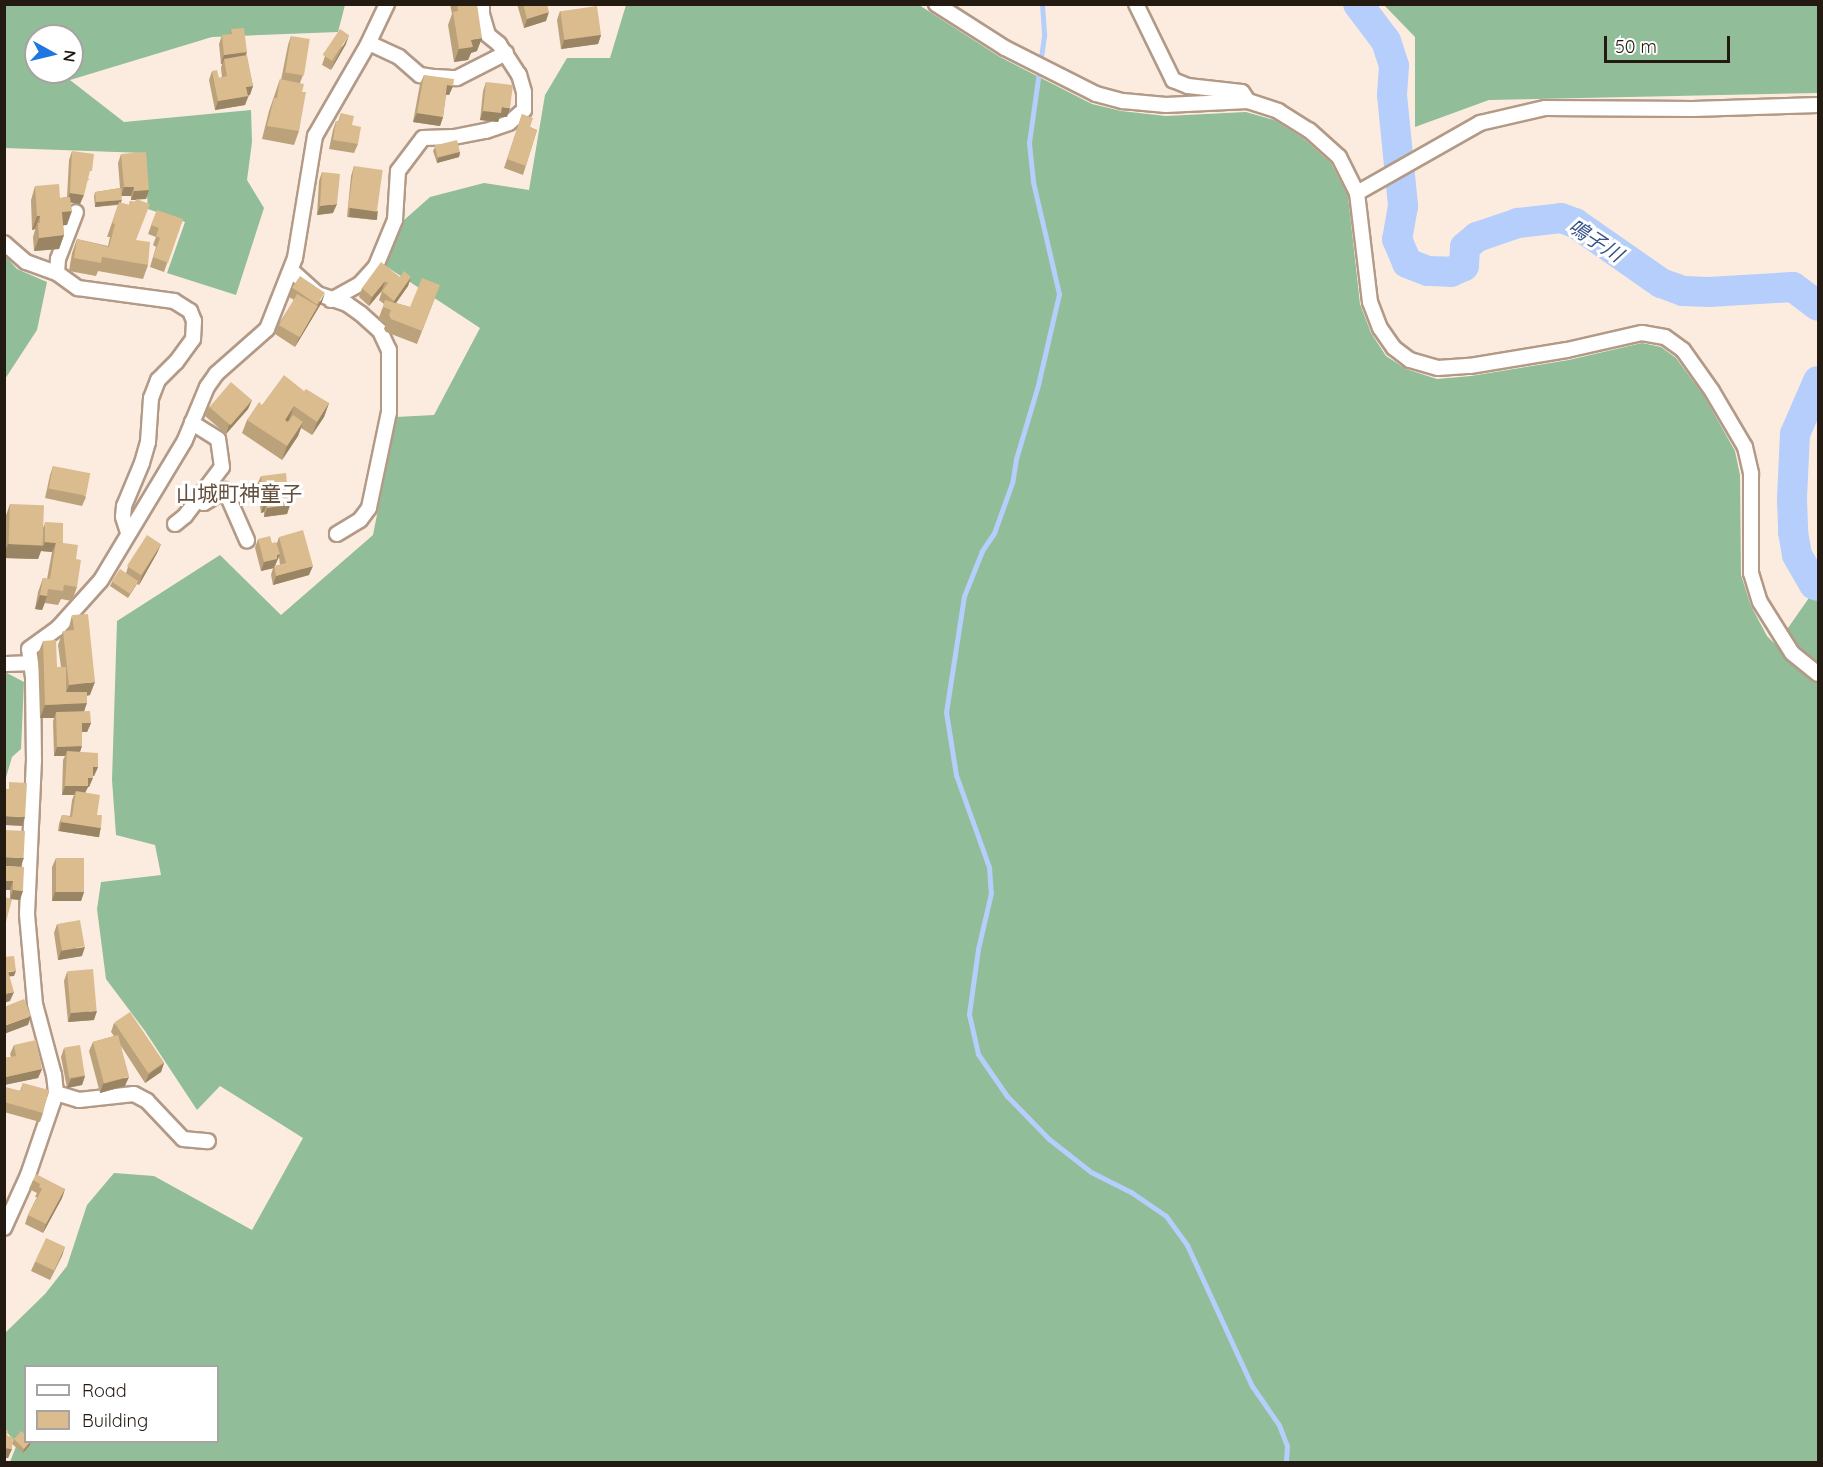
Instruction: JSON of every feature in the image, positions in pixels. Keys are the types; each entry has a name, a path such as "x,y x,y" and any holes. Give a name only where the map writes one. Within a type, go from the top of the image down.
{"street":[{"path":"4,1228 28,1175 56,1093 54,1075 35,1004 27,914 34,761 33,677 29,663 29,649 58,628 83,604 107,571 128,532 172,462 207,387 216,374 267,329 291,270 301,232 309,156 315,136 369,43 387,4"},
{"path":"331,300 360,284 376,266 395,220 398,171 423,138 454,137 486,131 509,123 524,110 522,83 506,53 488,35 482,4"},
{"path":"936,4 1005,48 1095,94 1123,101 1166,105 1248,101 1278,111 1309,130 1339,157 1358,192 1370,302 1380,328 1394,348 1410,360 1438,368 1470,366 1567,350 1642,333 1665,338 1683,350 1712,391 1745,447 1750,474 1751,573 1760,602 1792,653 1818,674"},
{"path":"1136,4 1173,80 1188,86 1242,92 1248,101"},
{"path":"369,43 399,57 420,75 435,77 457,78 506,53"},
{"path":"1358,192 1480,123 1545,108 1693,109 1818,105"},
{"path":"57,273 58,259 76,212"},
{"path":"4,243 26,262 57,273 78,288 174,301 190,310 194,321 193,339 176,362 158,380 151,398 145,453 124,506 123,518 128,532"},
{"path":"291,270 318,294 347,304 380,331 389,350 391,369 389,412 369,508 360,520 337,534"},
{"path":"175,524 197,501 222,467 218,439 192,423"},
{"path":"197,501 204,503 225,490 247,540"},
{"path":"4,664 29,663"},
{"path":"56,1093 79,1100 134,1094 147,1101 183,1139 208,1141"}],"green space":[{"path":"5,5 345,5 338,32 212,37 84,76 84,24 24,24 24,84 75,84 124,122 251,110 252,142 247,180 264,208 236,295 167,273 185,222 148,209 144,153 5,148"},
{"path":"626,5 919,5 1000,57 1092,104 1121,111 1166,116 1246,112 1274,120 1303,138 1331,163 1348,196 1360,304 1371,333 1386,356 1406,369 1437,379 1471,376 1569,360 1642,343 1661,347 1676,358 1704,396 1735,451 1740,475 1741,575 1751,606 1767,636 1776,645 1818,585 1818,1462 10,1462 17,1444 5,1430 5,1333 45,1294 67,1266 87,1205 114,1173 154,1176 252,1230 303,1138 220,1086 197,1110 145,1031 106,979 97,909 101,882 161,875 155,845 116,835 112,780 117,621 220,555 281,615 373,535 396,417 434,415 480,328 381,263 403,221 430,197 484,183 529,190 545,95 567,58 610,58"},
{"path":"1384,5 1818,5 1818,93 1489,100 1415,127 1415,37"},
{"path":"5,256 17,269 47,282 37,330 5,379"},
{"path":"5,672 24,682 21,749 12,757 5,781"}],"building":[{"path":"457,4 477,4 482,38 471,40 473,47 459,49 453,12 458,11"},
{"path":"523,4 547,4 549,12 527,19"},
{"path":"597,6 601,35 564,40 560,11"},
{"path":"244,28 247,52 224,55 222,35 232,34 231,29"},
{"path":"340,29 349,35 332,61 323,55"},
{"path":"291,36 310,39 304,76 285,73"},
{"path":"247,55 253,86 246,87 248,96 218,101 212,71 217,70 219,78 227,76 224,59"},
{"path":"424,75 454,79 453,86 447,85 443,117 417,113"},
{"path":"280,79 304,84 302,92 306,92 299,131 267,126 274,98 277,98"},
{"path":"486,82 513,85 510,108 502,107 501,113 483,111"},
{"path":"341,113 354,116 352,125 361,127 358,144 333,140 336,121 339,122"},
{"path":"522,114 533,118 530,127 537,130 526,166 507,159"},
{"path":"457,140 460,152 438,157 435,146"},
{"path":"72,151 94,154 92,171 90,171 84,195 70,193"},
{"path":"146,152 149,190 134,191 134,187 124,187 121,154"},
{"path":"354,166 383,170 377,212 348,208"},
{"path":"322,172 340,174 337,204 320,206"},
{"path":"59,184 60,198 70,197 72,211 62,212 64,235 39,238 40,216 37,216 35,186"},
{"path":"121,188 122,200 96,202 95,192"},
{"path":"136,199 150,204 136,240 150,242 148,265 102,257 101,263 74,258 77,239 109,247 115,224 112,223 119,202 129,205 130,201 136,202"},
{"path":"157,210 183,219 168,263 153,257 160,238 156,236 159,228 151,225"},
{"path":"381,262 400,277 404,271 411,277 394,301 382,291 388,283 385,281 372,297 362,288"},
{"path":"300,276 325,293 317,304 292,288"},
{"path":"422,278 440,285 422,331 391,319 389,315 391,310 383,307 385,300 410,307"},
{"path":"297,294 318,306 300,337 279,325"},
{"path":"284,375 304,391 306,389 329,403 317,422 294,406 285,420 288,422 293,415 303,422 287,446 247,420 259,402 262,405"},
{"path":"231,382 252,400 230,425 209,407"},
{"path":"53,466 90,473 86,496 49,489"},
{"path":"286,473 287,483 294,482 295,496 289,497 290,505 267,508 267,503 264,504 261,476"},
{"path":"10,504 44,505 43,545 9,544"},
{"path":"45,522 63,523 63,543 45,542"},
{"path":"303,530 313,566 276,576 274,566 286,563 279,537"},
{"path":"147,535 161,544 141,575 127,566"},
{"path":"270,536 272,543 276,542 280,554 277,555 277,559 264,562 258,539"},
{"path":"56,542 78,545 76,559 81,560 77,587 64,585 63,591 48,589 47,596 40,595 43,578 50,579"},
{"path":"120,569 138,581 130,594 112,581"},
{"path":"88,614 95,682 69,685 63,631 74,630 72,615"},
{"path":"56,640 57,667 66,667 66,692 87,692 87,703 45,705 43,641"},
{"path":"90,711 91,723 82,723 82,746 57,747 56,712"},
{"path":"67,751 98,753 98,767 93,767 93,778 88,778 88,786 65,786"},
{"path":"9,782 27,783 25,817 4,816 4,789 9,789"},
{"path":"76,791 100,795 97,815 102,815 101,828 61,822 62,815 72,817"},
{"path":"4,830 25,831 24,858 4,857"},
{"path":"56,858 84,858 84,892 56,892"},
{"path":"4,866 24,867 23,891 13,890 13,881 4,881"},
{"path":"4,897 12,899 6,922 4,921"},
{"path":"80,920 85,947 62,951 57,924"},
{"path":"14,956 16,971 4,972 4,957"},
{"path":"93,969 97,1011 71,1013 67,971"},
{"path":"8,971 14,992 4,994 4,972"},
{"path":"24,999 31,1016 4,1026 4,1007"},
{"path":"130,1012 164,1063 148,1073 114,1023"},
{"path":"118,1035 129,1077 104,1083 93,1042"},
{"path":"36,1040 42,1069 6,1077 4,1058 16,1056 14,1045"},
{"path":"80,1045 85,1076 69,1078 64,1048"},
{"path":"23,1083 49,1090 43,1113 4,1102 4,1087 21,1091"},
{"path":"36,1174 65,1189 46,1224 28,1215 42,1189 39,1187 40,1184 33,1180"},
{"path":"46,1238 65,1247 54,1270 35,1262"},
{"path":"4,1430 8,1430 7,1436 13,1437 12,1449 4,1448"},
{"path":"21,1431 24,1433 24,1443 29,1443 24,1449 14,1439"}],"waterway":[{"path":"1042,4 1044,36 1029,143 1033,182 1059,294 1038,385 1016,459 1012,483 994,533 982,551 964,596 946,712 956,775 989,867 991,893 978,949 969,1014 978,1054 1007,1096 1049,1139 1091,1172 1131,1192 1166,1216 1187,1245 1252,1386 1279,1425 1287,1446 1286,1462"},
{"name":"鳴子川","path":"1358,4 1386,41 1394,66 1392,95 1403,206 1397,239 1407,263 1428,271 1451,272 1464,266 1465,247 1477,237 1518,223 1561,218 1575,223 1661,283 1683,291 1709,292 1793,287 1818,306"},
{"name":"鳴子川","path":"1818,381 1795,434 1792,498 1793,532 1797,555 1814,584 1818,586"}],"district":[{"name":"山城町神童子","path":"239,493"}]}
